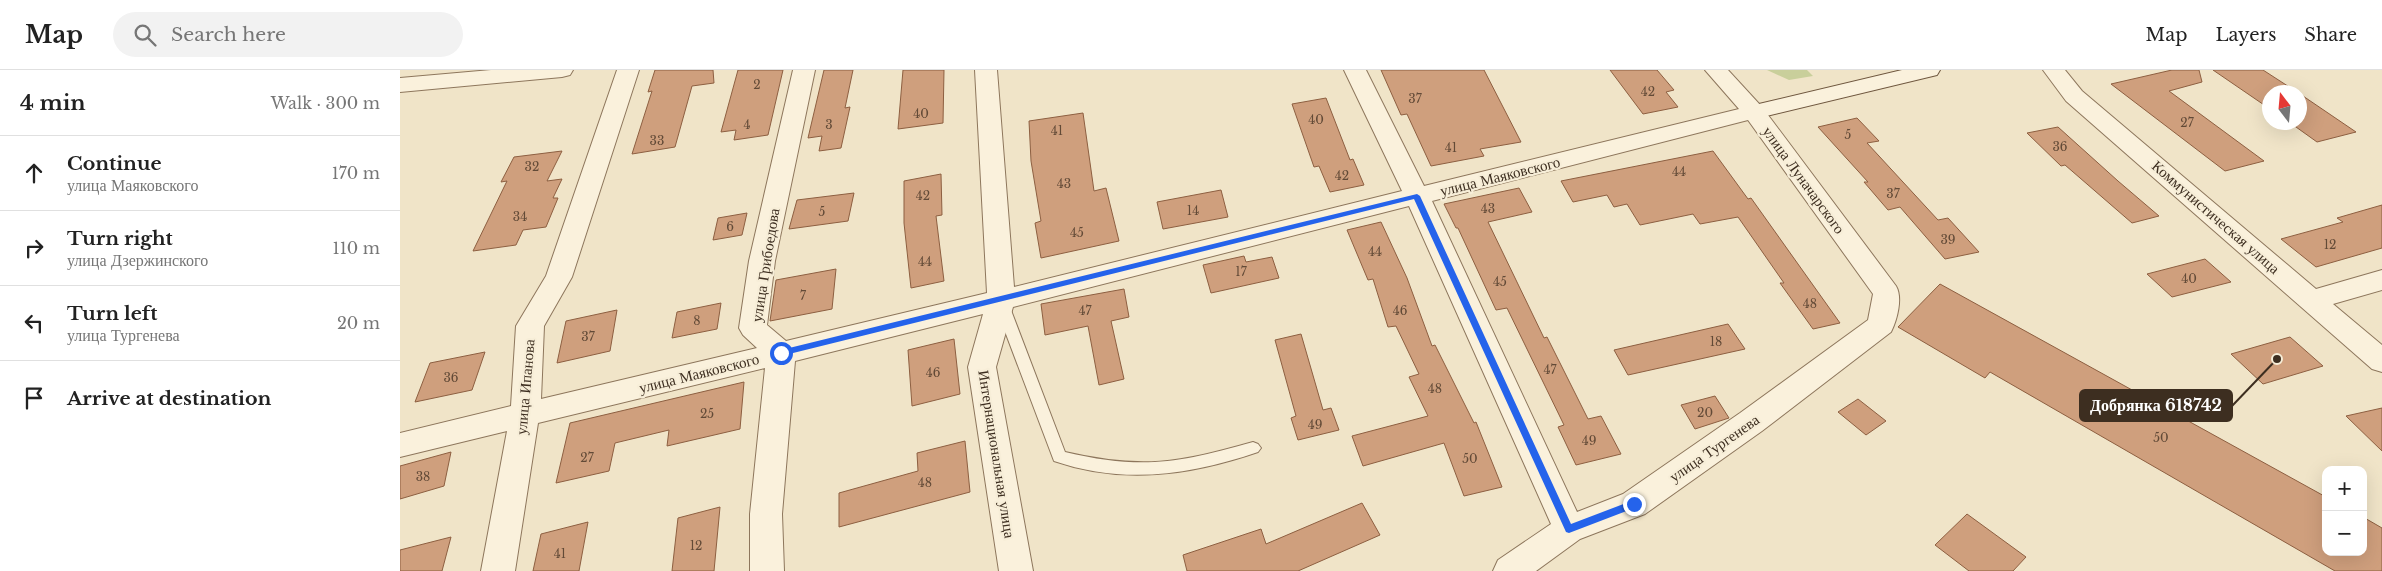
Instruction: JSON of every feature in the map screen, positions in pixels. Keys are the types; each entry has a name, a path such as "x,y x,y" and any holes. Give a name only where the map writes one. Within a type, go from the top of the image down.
{"street":[{"path":"400,85 562,70"},
{"name":"улица Ипанова","path":"498,571 525,415 530,326 559,277 628,70"},
{"name":"улица Грибоедова","path":"781,353 753,328 762,261 804,70"},
{"name":"Интернациональная улица","path":"986,70 1000,300 982,366 1016,571"},
{"path":"1355,70 1417,196 1569,529"},
{"name":"улица Луначарского","path":"1716,70 1754,112 1887,293"},
{"name":"улица Маяковского","path":"400,445 1000,300 1930,70"},
{"name":"Коммунистическая улица","path":"2054,70 2074,96 2382,361"},
{"path":"2312,300 2382,280"},
{"name":"улица Тургенева","path":"1510,571 1569,529 1634,504 1767,411 1881,325 1887,293"},
{"path":"767,571 766,514 781,353"}],"lane":[{"path":"1000,300 1059,457 1094,466 1137,470 1196,464 1252,448"}],"green space":[{"path":"1767,70 1807,70 1813,76 1789,80"}],"building":[{"path":"655,70 713,70 714,83 692,86 675,147 632,154 652,91 648,92"},
{"path":"738,70 783,70 768,135 734,140 736,130 721,132"},
{"path":"824,70 853,70 845,108 850,107 841,148 819,151 822,136 808,138"},
{"path":"903,70 944,70 943,123 898,129"},
{"path":"1381,70 1484,70 1521,142 1480,149 1484,156 1431,166 1407,114 1401,115"},
{"path":"1610,70 1657,70 1674,90 1666,92 1678,107 1643,114"},
{"path":"2172,70 2199,70 2202,82 2169,91 2264,161 2225,171 2111,84"},
{"path":"2213,70 2263,70 2286,85 2262,85 2262,104"},
{"path":"1326,98 1350,160 1353,159 1364,185 1330,192 1319,166 1314,167 1292,104"},
{"path":"2307,99 2356,132 2317,142 2300,130 2307,130"},
{"path":"1083,113 1094,191 1106,188 1119,241 1041,258 1035,223 1041,221 1031,161 1029,121"},
{"path":"1857,118 1879,141 1867,143 1938,220 1948,218 1979,252 1945,259 1900,207 1888,210 1864,182 1868,182 1818,127"},
{"path":"2058,127 2159,216 2132,223 2065,165 2061,166 2027,133"},
{"path":"562,151 547,181 562,179 553,198 558,198 546,227 523,230 516,245 473,251 507,181 501,182 514,157"},
{"path":"1713,151 1748,199 1751,198 1840,323 1813,329 1780,283 1784,283 1738,217 1700,224 1693,214 1640,225 1627,204 1614,207 1607,195 1573,202 1561,181"},
{"path":"941,174 942,215 936,216 944,281 911,288 904,223 904,181"},
{"path":"1519,188 1532,212 1488,222 1544,338 1547,337 1588,419 1601,416 1621,454 1576,465 1558,427 1564,425 1507,308 1496,310 1458,228 1456,228 1444,204"},
{"path":"1221,190 1228,217 1163,229 1157,202"},
{"path":"854,193 848,221 789,229 797,200"},
{"path":"2382,205 2382,248 2316,267 2281,239 2343,222 2337,218"},
{"path":"747,213 742,235 713,240 718,218"},
{"path":"1381,222 1407,278 1432,346 1435,345 1474,423 1476,422 1502,487 1464,496 1444,443 1363,466 1352,436 1428,416 1409,377 1419,374 1396,326 1388,327 1373,279 1368,280 1347,230"},
{"path":"1244,256 1246,262 1272,257 1279,278 1211,293 1203,265"},
{"path":"2205,259 2231,282 2172,297 2147,274"},
{"path":"836,269 832,309 770,321 776,280"},
{"path":"1940,284 2322,495 2322,556 2367,556 2367,519 2382,528 2382,571 2335,571 1990,372 1985,378 1898,327"},
{"path":"1124,289 1129,317 1111,321 1124,379 1099,385 1088,326 1045,335 1041,304"},
{"path":"721,303 717,329 672,338 677,312"},
{"path":"617,310 610,351 557,363 566,321"},
{"path":"1728,324 1745,349 1628,375 1614,350"},
{"path":"1301,334 1323,410 1331,408 1339,430 1298,440 1291,418 1296,416 1275,340"},
{"path":"2290,337 2323,366 2263,384 2231,354"},
{"path":"954,339 960,394 912,406 908,350"},
{"path":"485,352 472,390 415,402 430,363"},
{"path":"744,382 740,429 667,446 669,430 615,443 609,471 556,483 570,423"},
{"path":"1715,396 1729,418 1695,429 1681,405"},
{"path":"1858,399 1886,421 1866,435 1838,412"},
{"path":"2382,408 2382,451 2346,416"},
{"path":"965,441 970,492 839,527 839,493 918,471 917,453"},
{"path":"451,452 444,486 400,499 400,466"},
{"path":"1362,503 1380,535 1298,571 1187,571 1183,555 1261,529 1266,544"},
{"path":"720,507 714,571 672,571 678,518"},
{"path":"1967,514 2026,557 2013,571 1969,571 1935,545"},
{"path":"588,522 579,571 533,571 541,534"},
{"path":"451,537 442,571 400,571 400,550"}],"place":[{"name":"Добрянка 618742","path":"2277,359"}],"route":[{"path":"781,353 1417,196 1569,529 1634,504"}]}
